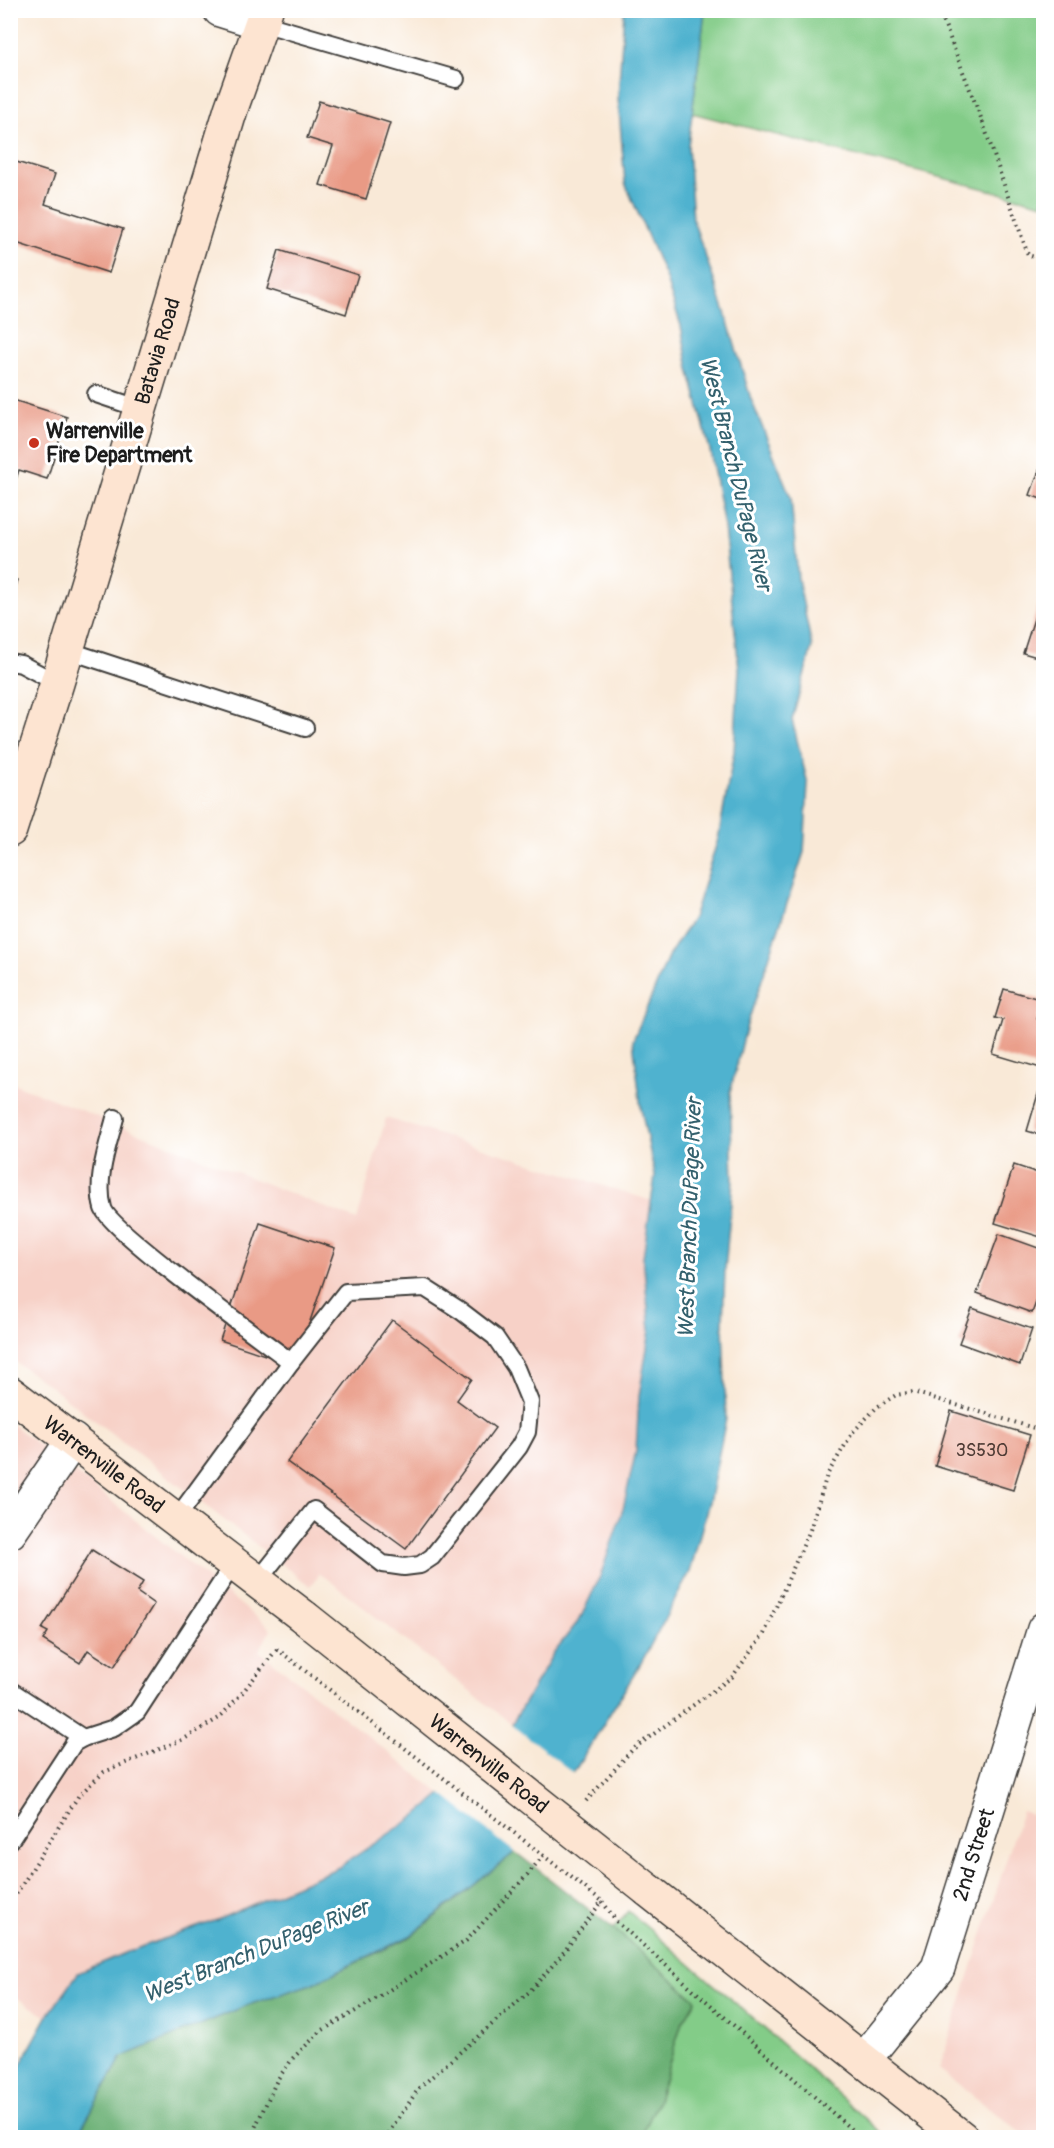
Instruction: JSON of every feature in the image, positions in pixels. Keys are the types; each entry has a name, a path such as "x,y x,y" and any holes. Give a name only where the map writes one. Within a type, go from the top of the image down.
{"main road":[{"name":"Batavia Road","path":"10,830 231,110 264,17"},
{"name":"Warrenville Road","path":"10,1393 304,1617 962,2138"}],"street":[{"path":"220,10 264,17"},
{"path":"10,1532 73,1440"},
{"name":"2nd Street","path":"864,2060 938,1968 1044,1629"}],"lane":[{"path":"264,17 456,79"},
{"path":"96,394 141,409"},
{"path":"67,650 305,729"},
{"path":"10,662 21,664 57,683"},
{"path":"115,1118 101,1183 103,1210 129,1238 291,1362"},
{"path":"10,1841 74,1743 114,1728 137,1712 246,1573 314,1510 384,1564 404,1567 420,1565 440,1548 519,1447 526,1432 530,1402 516,1368 495,1337 461,1311 425,1288 346,1292 291,1362 176,1519"},
{"path":"13,1697 83,1738"}],"path":[{"path":"939,10 983,123 1028,255 1044,260"},
{"path":"600,1784 633,1749 732,1677 764,1634 810,1530 827,1475 853,1432 877,1407 896,1395 913,1392 1044,1431"},
{"path":"10,1904 79,1795 104,1772 184,1739 219,1718 277,1649 602,1901 617,1922 861,2138"},
{"path":"252,2138 277,2080 293,2058 321,2031 466,1941 528,1874"},
{"path":"385,2138 419,2088 529,1992 560,1957 602,1901"}],"shaded area":[{"path":"10,1082 357,1220 386,1118 652,1201 643,1257 650,1330 639,1396 636,1451 623,1509 601,1574 580,1619 554,1652 512,1724 320,1573 310,1586 50,1386 11,1359"},
{"path":"10,1423 271,1629 259,1651 441,1794 414,1817 339,1867 217,1920 130,1951 78,1973 47,2017 11,1994"},
{"path":"1022,1811 1043,1818 1043,2137 1026,2137 939,2069"}],"green space":[{"path":"705,11 1043,11 1043,204 692,113"},
{"path":"515,1852 614,1929 696,2000 681,2025 657,2103 641,2137 76,2138 122,2057 248,2005 311,1984 410,1937"},
{"path":"628,1911 886,2137 641,2137 657,2103 681,2025 696,2000 614,1929"}],"water":[{"name":"West Branch DuPage River","path":"624,11 705,11 688,146 693,220 725,312 751,399 791,498 798,579 812,647 792,720 808,784 804,852 747,1025 730,1092 733,1180 723,1323 726,1419 710,1498 690,1572 640,1665 574,1772 515,1852 410,1936 311,1984 248,2005 122,2057 76,2137 11,2138 11,2082 47,2017 78,1973 130,1951 217,1920 339,1867 414,1817 470,1771 512,1724 554,1652 580,1619 601,1574 623,1509 636,1451 639,1396 650,1330 643,1257 655,1176 641,1109 633,1040 669,955 693,918 718,839 734,752 739,669 724,527 710,450 689,369 681,326 665,276 625,183 618,98"}],"pier":[{"path":"510,1723 576,1775 517,1854 439,1792 468,1769"}],"building":[{"path":"319,101 390,123 366,199 320,185 333,146 307,138"},
{"path":"10,160 55,174 45,204 123,229 109,273 10,241"},
{"path":"279,250 358,275 346,314 267,289"},
{"name":"Warrenville Fire Department","path":"10,399 67,417 47,479 19,470 11,495"},
{"path":"1040,468 1044,469 1044,500 1030,495"},
{"path":"10,578 17,580 11,599 10,599"},
{"path":"1044,591 1044,659 1023,653"},
{"path":"1004,989 1043,1000 1037,1019 1044,1021 1044,1069 993,1054 1003,1020 995,1018"},
{"path":"1041,1084 1044,1085 1044,1136 1027,1131"},
{"path":"1014,1165 1044,1175 1044,1238 995,1223"},
{"path":"260,1223 335,1248 295,1365 220,1340"},
{"path":"999,1234 1044,1250 1044,1281 1032,1313 977,1293"},
{"path":"972,1308 1032,1329 1020,1365 959,1343"},
{"path":"392,1320 472,1379 457,1400 495,1428 406,1549 287,1462"},
{"path":"951,1411 1030,1435 1013,1490 935,1466"},
{"path":"92,1550 143,1582 137,1592 154,1604 114,1667 88,1650 80,1663 43,1640 48,1632 42,1629"}],"place":[{"name":"Warrenville Fire Department","path":"34,443"}]}
